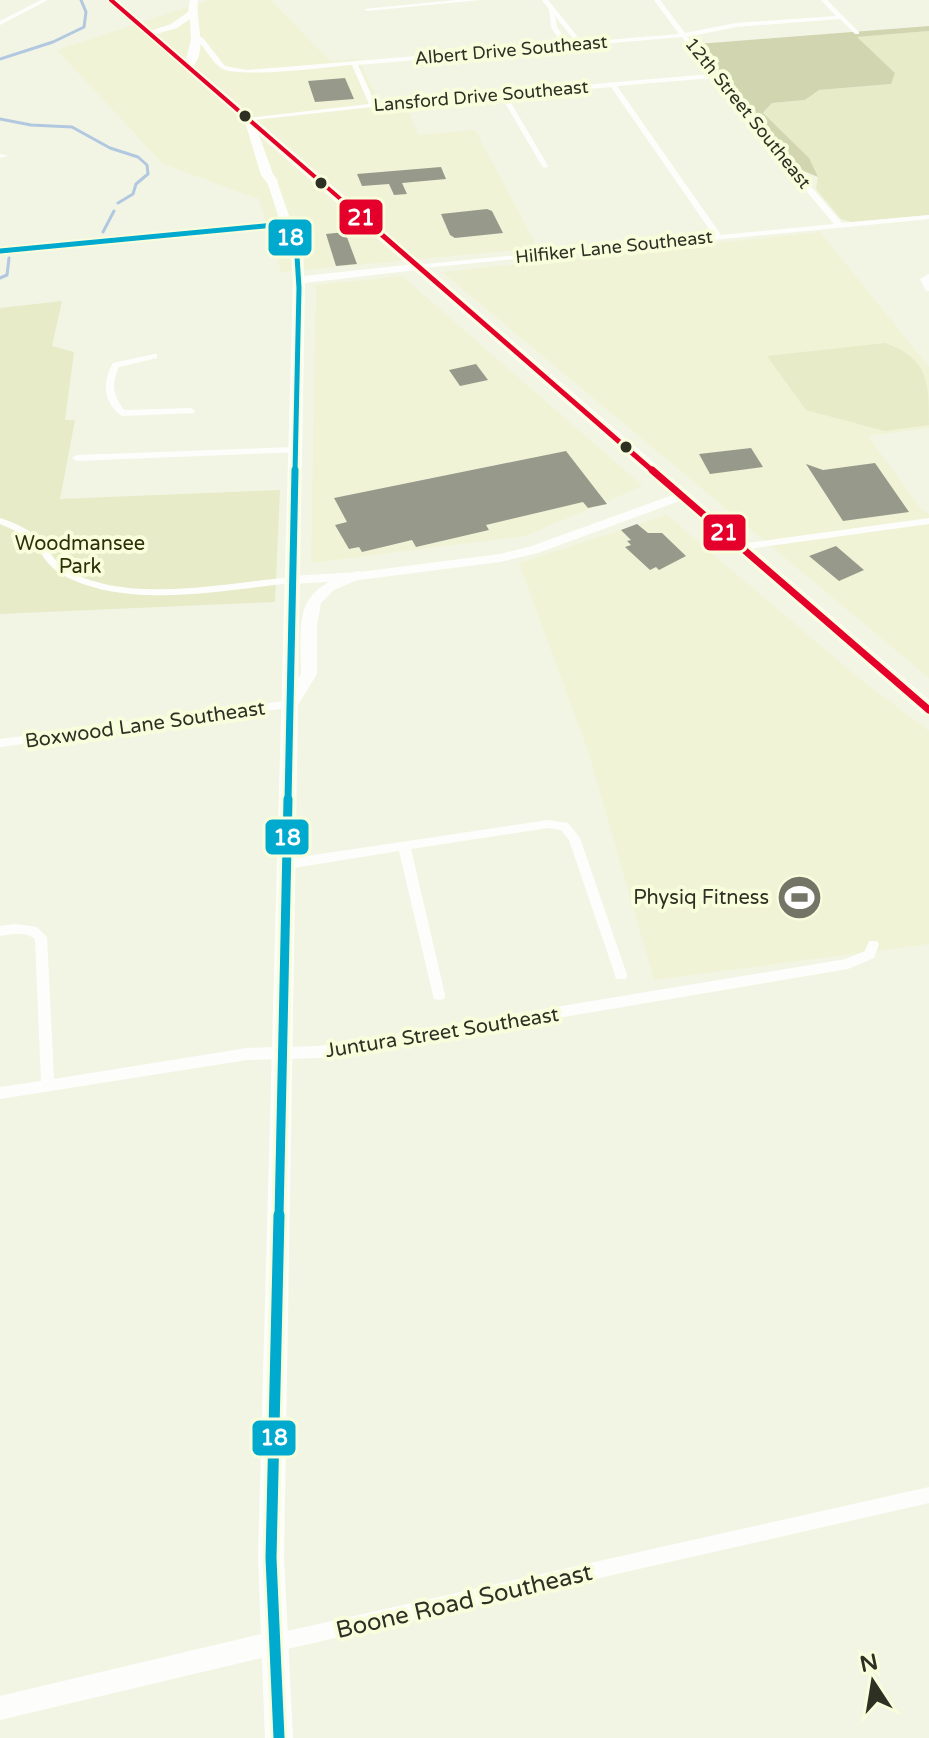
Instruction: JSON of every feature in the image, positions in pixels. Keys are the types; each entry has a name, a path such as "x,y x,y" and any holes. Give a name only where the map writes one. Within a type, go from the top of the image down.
{"main road":[{"path":"111,0 929,710"},
{"path":"189,67 193,56 187,35 195,18 192,13 194,0"},
{"path":"149,33 174,26 192,13"},
{"path":"174,26 175,32 187,35"},
{"path":"249,121 297,256 299,280 271,1542 279,1738"},
{"name":"Hilfiker Lane Southeast","path":"299,280 416,267"},
{"path":"291,704 309,674 309,625 314,601 329,587 359,576"}],"street":[{"path":"0,23 45,0"},
{"path":"367,9 477,0"},
{"path":"545,0 581,44"},
{"name":"12th Street Southeast","path":"657,0 714,76 839,225"},
{"path":"824,0 857,33"},
{"path":"551,10 554,27 566,45"},
{"name":"Albert Drive Southeast","path":"187,35 201,39 220,65 233,71 686,35 736,25 841,17"},
{"path":"354,63 373,105"},
{"name":"Lansford Drive Southeast","path":"249,121 373,105 714,76"},
{"path":"612,84 718,236"},
{"path":"503,94 545,166"},
{"name":"Hilfiker Lane Southeast","path":"416,267 929,217"},
{"path":"0,251 285,224"},
{"path":"929,276 924,283 929,289"},
{"path":"154,356 116,365 110,374 109,388 118,408 122,413 191,411"},
{"path":"77,458 296,450"},
{"path":"0,521 29,535 62,571 106,585 153,592 181,591 359,576 512,556 681,496"},
{"path":"740,547 929,521"},
{"name":"Boxwood Lane Southeast","path":"0,743 291,704"},
{"path":"287,864 548,824 564,826 574,838 621,975"},
{"path":"404,847 439,995"},
{"path":"0,931 22,928 37,932 43,945 48,1084"},
{"name":"Juntura Street Southeast","path":"0,1093 247,1054 320,1052 848,964 870,954 873,944"},
{"name":"Boone Road Southeast","path":"0,1708 929,1495"}],"shaded area":[{"path":"209,0 271,0 330,61 358,59 379,101 404,100 418,135 475,130 538,248 281,272 259,199 163,164 57,50"},
{"path":"929,26 929,31 857,37 895,73 891,84 819,90 805,100 772,103 763,113 809,158 818,177 780,161 685,45"},
{"path":"820,232 929,367 929,428 868,436 921,509 929,514 929,678 442,272"},
{"path":"402,276 643,486 525,536 311,563 316,285"},
{"path":"667,515 860,679 929,731 929,944 654,980 589,754 519,563"}],"green space":[{"path":"929,31 929,215 851,222 841,219 816,189 818,177 763,114 772,103 805,100 819,90 891,84 895,73 856,37"},
{"name":"Woodmansee Park","path":"62,301 52,346 74,352 65,420 75,420 60,499 280,490 275,602 0,614 0,308"},
{"path":"885,343 900,349 924,374 929,425 885,431 806,410 767,356"}],"building":[{"path":"345,78 354,99 315,102 308,81"},
{"path":"441,167 446,179 402,183 407,194 394,195 389,184 362,186 357,174"},
{"path":"492,211 503,233 455,238 450,235 441,214"},
{"path":"345,232 357,264 336,266 326,234"},
{"path":"476,364 488,380 460,386 449,370"},
{"path":"751,448 763,467 710,474 699,454"},
{"path":"566,451 607,504 588,508 583,502 486,525 489,530 416,547 412,540 362,552 359,547 349,549 335,525 347,522 334,498"},
{"path":"875,463 909,512 843,521 806,464 823,470"},
{"path":"637,524 648,533 662,533 686,556 659,570 656,567 650,570 625,547 631,545 627,541 631,540 621,530"},
{"path":"836,546 864,570 839,581 809,556"}],"waterway":[{"path":"0,59 53,42 84,27 86,12 81,0"},
{"path":"0,119 31,125 72,127 110,148 138,157 147,165 148,174 136,184 133,194 118,203"},
{"path":"103,232 114,211"},
{"path":"0,278 7,275 9,258"}],"transit line":[{"name":"21","path":"111,0 929,710"},
{"name":"18","path":"0,251 285,224 297,256 299,288 271,1558 279,1738"}],"place":[{"name":"Physiq Fitness","path":"800,897"}]}
